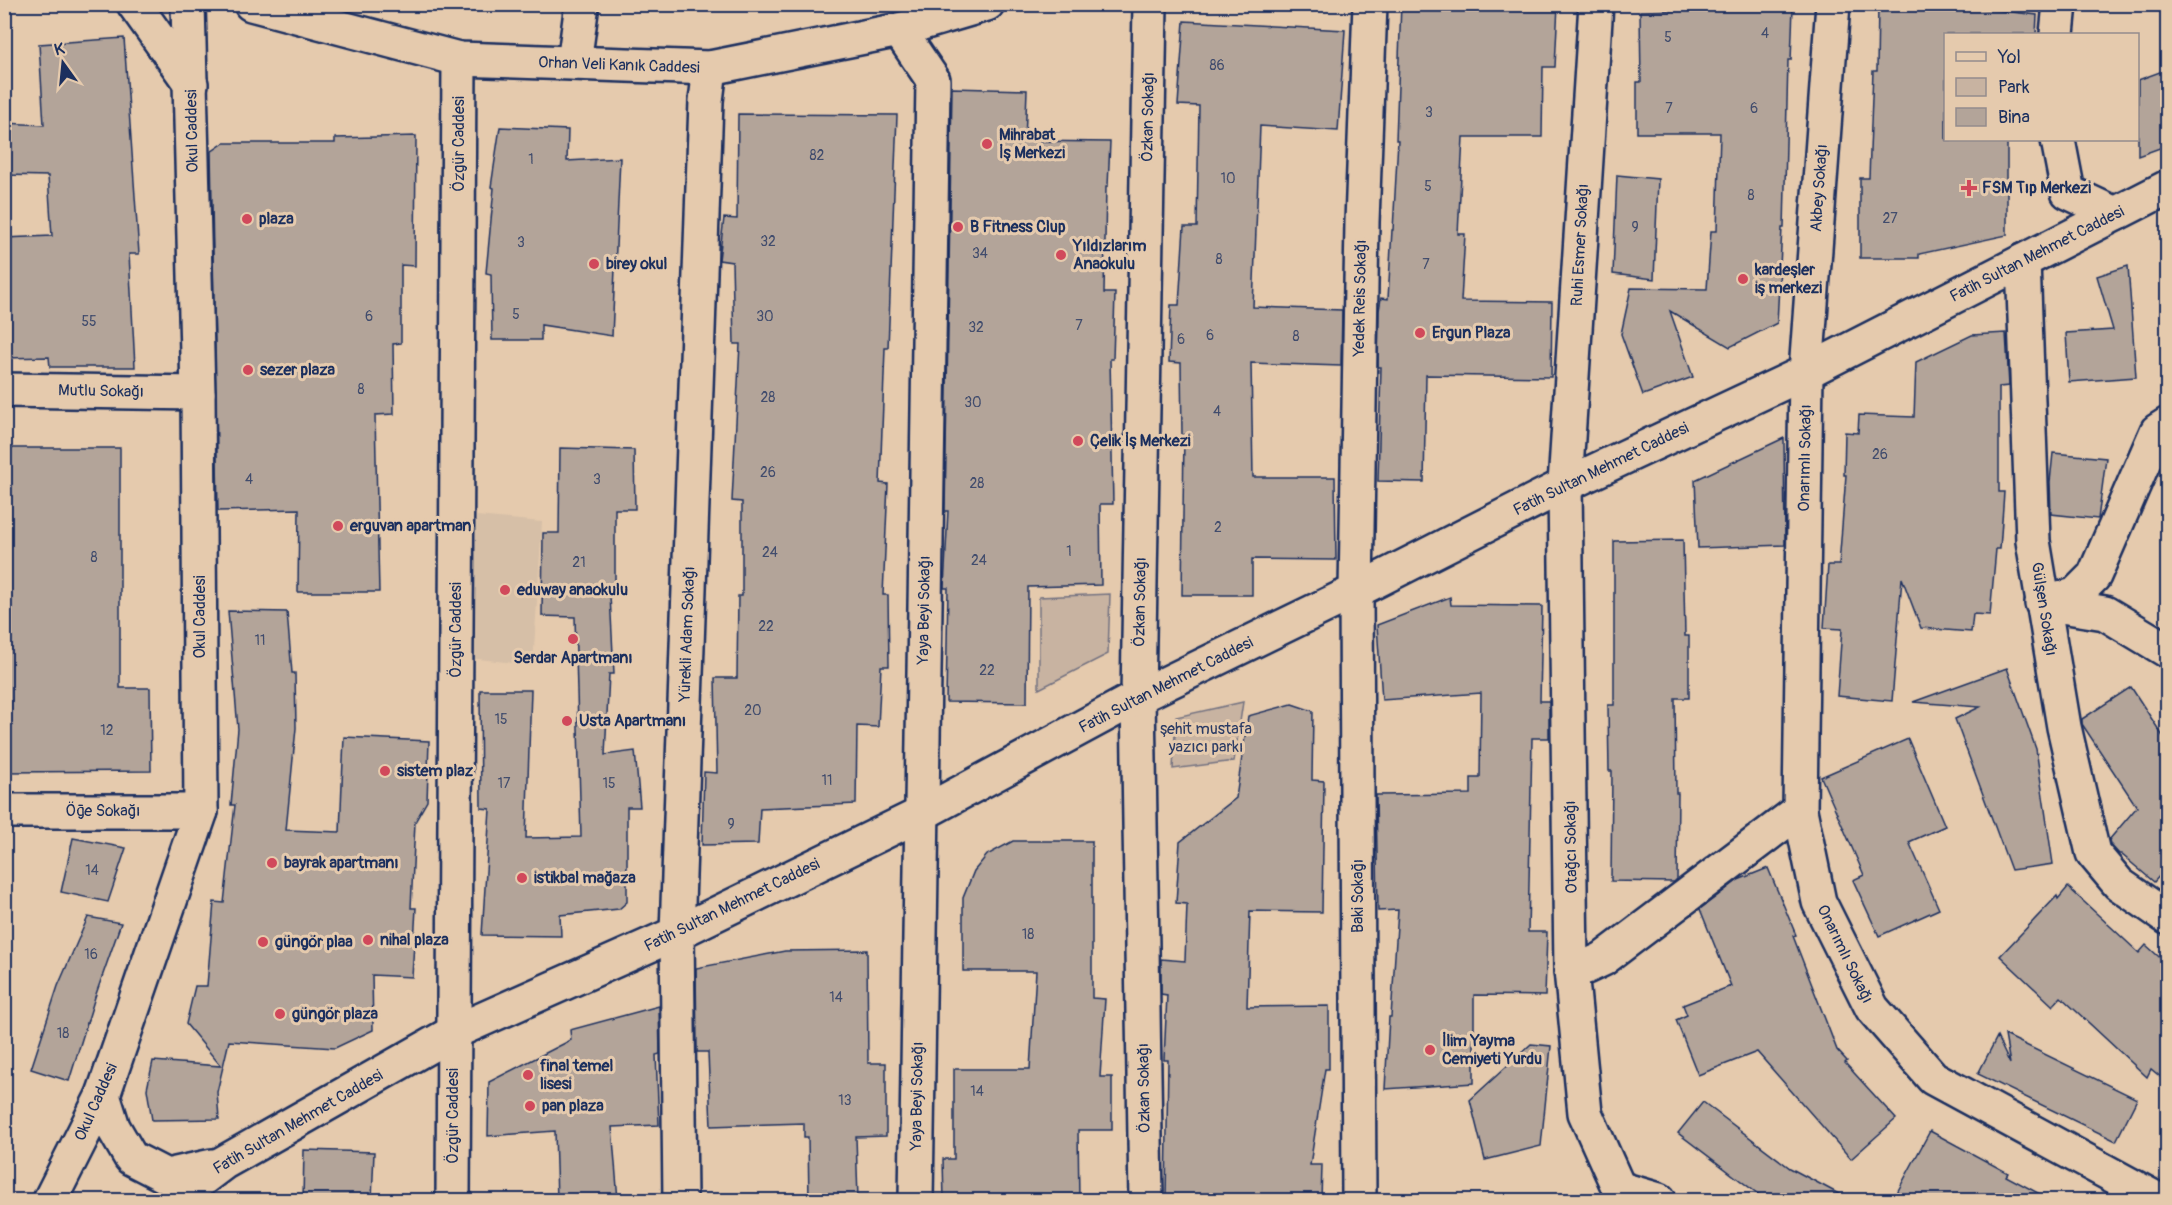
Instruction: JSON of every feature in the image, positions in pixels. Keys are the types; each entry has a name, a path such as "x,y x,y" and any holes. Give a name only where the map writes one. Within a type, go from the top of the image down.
{"street":[{"path":"134,4 191,84"},
{"name":"Okul Caddesi","path":"50,1200 103,1095 201,811 198,393 188,4"},
{"name":"Orhan Veli Kanık Caddesi","path":"251,4 459,59 710,68 899,30 987,4"},
{"path":"573,63 582,4"},
{"name":"Özkan Sokağı","path":"1146,1200 1138,697 1150,4"},
{"name":"Yedek Reis Sokağı","path":"1356,591 1362,222 1370,4"},
{"name":"Ruhi Esmer Sokağı","path":"1565,485 1596,4"},
{"name":"Akbey Sokağı","path":"1806,372 1833,4"},
{"path":"2057,33 2060,4"},
{"name":"Yaya Beyi Sokağı","path":"899,30 933,80 916,1200"},
{"name":"Özgür Caddesi","path":"453,1200 459,59"},
{"name":"Yürekli Adam Sokağı","path":"680,1200 677,933 706,101 710,68"},
{"path":"2058,141 2068,192 2115,214"},
{"name":"Fatih Sultan Mehmet Caddesi","path":"174,1200 223,1163 453,1032 677,933 921,814 1138,697 1356,591 1565,485 1806,372 2168,187"},
{"name":"Gülşen Sokağı","path":"2023,261 2033,541 2064,727 2093,852 2119,884 2168,918"},
{"name":"Onarımlı Sokağı","path":"1806,372 1800,810 1819,902 1872,1008 1933,1078 2158,1200"},
{"name":"Mutlu Sokağı","path":"4,390 198,393"},
{"path":"2042,603 2075,595 2094,576 2157,430 2168,424"},
{"name":"Otağcı Sokağı","path":"1565,485 1571,970 1585,1113 1621,1194"},
{"name":"Baki Sokağı","path":"1356,591 1359,1200"},
{"path":"2042,603 2105,613 2168,651"},
{"path":"1571,970 1586,967 1603,959 1800,810"},
{"name":"Öḡe Sokağı","path":"4,811 201,811"},
{"path":"103,1095 112,1127 131,1158 166,1176 223,1163"},
{"path":"1621,1194 1659,1200"}],"shaded area":[{"name":"eduway anaokulu","path":"477,516 542,522 533,665 469,658"}],"green space":[{"path":"1110,594 1108,654 1039,689 1039,597"},
{"name":"şehit mustafa yazıcı parkı","path":"1243,702 1234,761 1173,769 1176,717"}],"building":[{"path":"1401,4 1558,4 1555,67 1543,67 1542,137 1463,137 1458,234 1465,234 1461,301 1552,302 1551,377 1426,375 1424,482 1378,481 1381,367 1378,367 1379,311 1381,298 1388,299 1393,230 1398,140 1396,140"},
{"path":"1878,4 1946,4 2037,15 2036,33 1944,33 1944,141 2007,141 2007,235 1919,254 1919,258 1860,258 1860,178 1869,178 1873,71 1877,71"},
{"path":"1738,5 1793,7 1791,60 1788,60 1784,228 1782,228 1777,323 1730,347 1670,311 1693,377 1643,395 1621,334 1631,288 1707,289 1711,231 1717,231 1720,133 1637,133 1637,82 1641,82 1640,11 1738,9"},
{"path":"1184,21 1345,30 1338,131 1260,126 1253,307 1342,310 1341,366 1251,363 1253,477 1335,477 1336,560 1252,559 1252,595 1182,595 1184,435 1182,435 1181,363 1169,362 1171,305 1179,305 1184,227 1197,227 1199,106 1178,105"},
{"path":"124,38 139,254 129,254 135,367 50,367 49,357 4,358 4,238 52,236 48,176 4,175 4,123 44,125 39,44"},
{"path":"2168,69 2168,145 2138,156 2139,141 2139,80"},
{"path":"952,88 1027,90 1025,141 1110,142 1108,186 1106,186 1104,293 1115,293 1113,359 1110,359 1113,504 1100,504 1101,585 1028,587 1027,703 946,702 948,588 944,588 948,511 945,511"},
{"path":"738,114 897,115 880,483 888,484 883,595 888,595 889,666 881,666 878,727 857,726 856,804 760,808 758,844 702,845 704,772 717,773 715,678 737,678 738,596 742,596 742,502 732,501 740,344 734,344 732,262 719,260 724,218 737,219"},
{"path":"500,127 568,130 567,161 620,158 612,336 541,325 541,340 492,340 491,274 486,273 494,188 491,187"},
{"path":"416,136 415,266 401,265 401,343 393,344 394,414 375,415 379,592 298,592 299,509 218,511 211,152 224,143 335,143 335,138"},
{"path":"1617,175 1658,179 1654,279 1613,274"},
{"path":"2128,266 2136,377 2069,382 2066,333 2113,330 2097,276"},
{"path":"2006,333 2009,386 1999,387 1999,492 2004,492 2000,549 1996,549 1990,615 1973,614 1971,632 1921,628 1902,578 1892,701 1837,696 1842,629 1824,628 1828,565 1839,565 1846,475 1844,475 1845,432 1858,433 1859,415 1914,417 1916,362 1972,335"},
{"path":"1784,438 1785,545 1698,548 1695,480"},
{"path":"4,448 120,448 120,688 150,688 151,771 4,772"},
{"path":"560,448 634,450 635,509 615,509 615,595 610,595 614,674 609,674 605,755 635,751 640,807 627,807 627,902 619,909 560,915 561,936 482,935 490,809 481,808 480,690 531,690 526,838 581,837 575,617 542,616 543,533 559,533"},
{"path":"2053,453 2106,458 2098,519 2051,514 2050,482"},
{"path":"1683,540 1685,636 1689,636 1689,698 1675,698 1676,793 1678,793 1677,879 1674,882 1611,881 1612,771 1609,771 1608,705 1614,705 1614,541"},
{"path":"1450,597 1451,605 1542,606 1540,701 1549,701 1549,738 1532,738 1528,932 1547,932 1545,996 1474,995 1474,1083 1385,1089 1398,910 1378,911 1376,795 1471,794 1471,778 1480,778 1481,693 1382,700 1377,625"},
{"path":"228,611 287,612 292,673 295,673 296,728 286,830 340,832 344,737 429,741 427,801 415,822 411,908 416,908 412,977 372,975 373,1030 335,1048 229,1041 217,1092 219,1119 152,1120 147,1089 153,1061 221,1066 186,1024 195,986 207,986 214,902 224,903 235,805 231,805 238,729"},
{"path":"2007,668 2036,749 2053,864 2011,870 1955,719 1980,707 1913,702"},
{"path":"2131,687 2168,744 2168,866 2154,882 2110,844 2109,840 2137,807 2082,724 2082,719"},
{"path":"1292,704 1313,711 1312,780 1324,781 1322,912 1250,911 1247,1007 1329,1006 1329,1069 1325,1069 1310,1165 1322,1165 1321,1200 1166,1200 1168,1060 1164,1060 1167,995 1161,994 1161,959 1185,961 1187,904 1176,903 1180,842 1236,798 1248,716"},
{"path":"1908,739 1945,826 1909,842 1939,909 1879,936 1853,880 1864,875 1821,777"},
{"path":"73,838 126,848 108,902 61,892"},
{"path":"1013,841 1092,841 1092,998 1105,999 1100,1077 1112,1077 1112,1130 1078,1130 1079,1200 944,1200 943,1159 954,1159 954,1069 1030,1069 1036,971 963,971 963,898 974,871 987,855"},
{"path":"1768,868 1796,935 1793,936 1837,1050 1847,1061 1845,1063 1896,1119 1851,1159 1757,1052 1698,1075 1676,1020 1687,1015 1683,1005 1731,986 1700,909 1738,880"},
{"path":"2068,887 2139,953 2146,945 2168,965 2168,1083 2151,1069 2147,1077 2061,997 2053,1006 2000,956"},
{"path":"88,917 121,923 69,1081 31,1069 58,986"},
{"path":"867,950 868,1063 886,1063 886,1136 856,1137 858,1199 809,1200 808,1137 804,1137 804,1123 711,1126 708,1052 697,1052 696,968 785,951"},
{"path":"659,1006 660,1054 656,1055 659,1125 612,1127 618,1200 557,1200 555,1131 488,1136 489,1082 571,1040 570,1030"},
{"path":"2005,1035 2137,1099 2116,1141 1978,1074 1997,1037 2010,1064"},
{"path":"1531,1044 1551,1046 1541,1146 1485,1160 1470,1100"},
{"path":"1703,1102 1790,1168 1850,1200 1766,1200 1678,1133"},
{"path":"1930,1131 2008,1173 2006,1176 2051,1200 1893,1200"},
{"path":"304,1150 374,1152 372,1200 303,1200"}],"place":[{"name":"Mihrabat İş Merkezi","path":"987,144"},
{"name":"FSM Tıp Merkezi","path":"1969,188"},
{"name":"plaza","path":"247,219"},
{"name":"B Fitness Clup","path":"958,227"},
{"name":"Yıldızlarım Anaokulu","path":"1061,255"},
{"name":"birey okul","path":"594,264"},
{"name":"kardeşler iş merkezi","path":"1743,279"},
{"name":"Ergun Plaza","path":"1420,333"},
{"name":"sezer plaza","path":"248,370"},
{"name":"Çelik İş Merkezi","path":"1078,441"},
{"name":"erguvan apartman","path":"338,526"},
{"name":"eduway anaokulu","path":"505,590"},
{"name":"Serdar Apartmanı","path":"573,639"},
{"name":"Usta Apartmanı","path":"567,721"},
{"name":"sistem plaz","path":"385,771"},
{"name":"bayrak apartmanı","path":"272,863"},
{"name":"istikbal mağaza","path":"522,878"},
{"name":"nihal plaza","path":"368,940"},
{"name":"güngör plaa","path":"263,942"},
{"name":"güngör plaza","path":"280,1014"},
{"name":"İlim Yayma Cemiyeti Yurdu","path":"1430,1050"},
{"name":"final temel lisesi","path":"528,1075"},
{"name":"pan plaza","path":"530,1106"}]}
